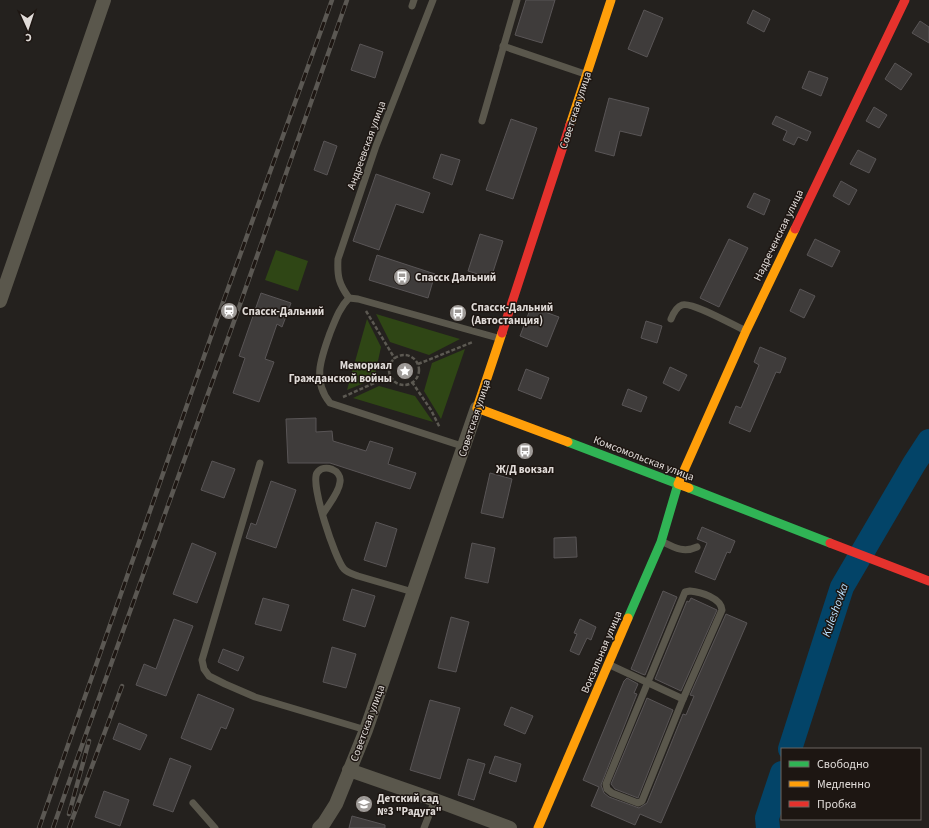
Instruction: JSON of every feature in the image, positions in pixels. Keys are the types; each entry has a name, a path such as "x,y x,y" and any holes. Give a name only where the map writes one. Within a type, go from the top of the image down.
{"main road":[{"name":"Советская улица","path":"478,408 611,0"},
{"name":"Надреченская улица","path":"678,484 746,331 905,0"},
{"name":"Комсомольская улица","path":"478,408 926,580"},
{"name":"Вокзальная улица","path":"538,828 661,542 678,484"}],"street":[{"path":"0,301 104,0"},
{"name":"Советская улица","path":"319,828 336,804 366,730 478,408"},
{"path":"349,770 510,828"}],"lane":[{"name":"Андреевская улица","path":"349,298 341,287 337,274 338,259 376,146 432,0"},
{"path":"482,121 517,0"},
{"path":"503,46 587,74"},
{"path":"465,447 330,403 324,396 320,386 319,373 321,358 335,320 343,304 349,298 358,298 500,339"},
{"path":"671,319 675,310 681,304 687,304 699,308 746,331"},
{"path":"260,464 202,660 204,669 209,676 255,697 366,730"},
{"path":"323,514 339,487 340,474 335,469 328,468 320,470 316,474 316,482 319,502 334,550 343,568 351,574 413,592"},
{"path":"661,542 683,550 691,550 697,547"},
{"path":"696,591 718,601 721,604 722,610 683,699 642,801 638,803 607,789 606,784 685,592 696,591"},
{"path":"608,664 683,699"},
{"path":"424,828 435,800"},
{"path":"193,803 215,828"}],"path":[{"path":"358,298 395,358"},
{"path":"418,364 489,335"},
{"path":"401,355 406,355 415,360 418,364 418,374 412,382 403,385 399,384 394,382 390,376 390,364 395,358 401,355"},
{"path":"330,403 390,376"},
{"path":"412,382 430,410 447,442"}],"green space":[{"path":"276,250 308,261 298,291 265,280"},
{"path":"376,314 460,339 429,355 390,342"},
{"path":"367,319 381,347 374,379 347,390"},
{"path":"465,349 441,419 424,391 432,363"},
{"path":"379,386 415,396 433,422 353,398"}],"building":[{"path":"526,0 555,0 542,43 515,35"},
{"path":"644,10 663,18 647,57 628,49"},
{"path":"753,10 770,19 764,32 747,23"},
{"path":"920,21 929,27 929,43 912,33"},
{"path":"360,44 383,52 375,78 351,70"},
{"path":"895,63 912,74 901,90 885,79"},
{"path":"809,71 828,78 821,96 802,88"},
{"path":"609,98 649,108 641,136 620,131 614,156 595,151"},
{"path":"874,107 887,115 879,128 866,121"},
{"path":"776,116 811,132 807,141 798,137 794,145 783,140 787,131 772,124"},
{"path":"511,119 537,128 513,199 486,190"},
{"path":"324,141 337,146 327,175 314,170"},
{"path":"858,150 876,159 869,173 850,164"},
{"path":"441,154 460,160 452,185 433,178"},
{"path":"376,174 430,193 423,213 396,204 379,250 353,241"},
{"path":"841,181 857,190 849,205 833,196"},
{"path":"754,193 770,200 764,215 747,207"},
{"path":"480,234 503,241 491,278 468,271"},
{"path":"729,239 748,248 719,307 700,298"},
{"path":"815,239 840,251 832,267 807,255"},
{"name":"Спасск Дальний","path":"377,255 435,274 428,298 369,280"},
{"path":"800,289 815,296 804,318 790,311"},
{"name":"Спасск-Дальний","path":"261,293 291,303 282,327 277,324 265,359 274,362 259,402 233,393 245,358 239,356"},
{"path":"531,307 559,317 547,347 520,336"},
{"path":"646,321 662,326 657,343 641,338"},
{"path":"760,347 786,358 780,373 776,372 750,432 729,423 736,406 741,408 759,365 754,362"},
{"path":"670,367 687,375 679,391 663,383"},
{"path":"526,369 549,378 541,399 518,390"},
{"path":"628,389 647,397 641,412 622,405"},
{"path":"316,418 316,432 332,431 333,441 366,451 370,441 393,448 388,464 416,473 410,489 330,463 288,463 286,419"},
{"path":"212,461 235,469 224,498 201,490"},
{"path":"490,473 512,479 503,518 481,513"},
{"path":"271,481 296,490 276,548 246,538 251,523 256,525"},
{"path":"376,522 397,529 386,567 364,560"},
{"path":"702,527 735,541 730,553 727,552 715,580 695,572 707,543 697,539"},
{"path":"576,537 577,557 554,558 554,538"},
{"path":"192,543 216,553 197,603 173,594"},
{"path":"472,543 495,548 488,583 465,578"},
{"path":"352,589 375,596 365,627 343,620"},
{"path":"663,591 677,597 645,675 631,669"},
{"path":"263,598 289,605 281,631 255,624"},
{"path":"691,598 717,610 681,691 655,679 687,601 689,602"},
{"path":"726,614 747,623 661,823 640,814 635,825 591,806 599,787 583,780 624,681 627,678 638,684 634,693 637,694 601,785 604,793 609,797 639,808 647,803 683,714 686,715 694,696 690,695"},
{"path":"451,617 469,622 456,672 438,668"},
{"path":"174,619 193,626 166,696 136,685 144,664 156,669"},
{"path":"580,619 596,627 591,640 587,638 579,655 570,651 577,634 574,633"},
{"path":"332,647 356,654 346,688 323,682"},
{"path":"223,649 244,657 238,671 218,662"},
{"path":"198,694 234,709 226,729 221,727 211,750 181,738"},
{"path":"647,698 673,710 638,798 615,789 611,784"},
{"path":"430,700 460,708 440,779 410,770"},
{"path":"511,707 533,716 525,734 504,725"},
{"path":"119,723 147,735 140,750 113,739"},
{"path":"495,756 521,764 516,782 489,773"},
{"path":"170,758 191,766 173,812 153,805"},
{"path":"468,759 485,764 474,800 458,795"},
{"path":"104,791 129,800 120,826 95,817"},
{"path":"352,816 385,825 385,828 349,828"}],"waterway":[{"name":"Kuleshovka","path":"790,748 842,587 929,441"},
{"name":"Kuleshovka","path":"768,828 767,818 781,776"}],"railway":[{"path":"39,828 221,308 332,0"},
{"path":"53,828 347,0"},
{"path":"69,828 122,686"},
{"path":"69,814 89,741"}],"traffic: fast":[{"path":"568,442 678,484 661,542 628,618"},
{"path":"689,488 830,543"}],"traffic: slow":[{"path":"570,125 611,0"},
{"path":"689,488 678,484 746,331 795,229"},
{"path":"502,333 477,408 568,442"},
{"path":"538,828 628,618"}],"traffic: jam":[{"path":"795,229 905,0"},
{"path":"502,333 570,125"},
{"path":"830,543 929,581"}],"place":[{"name":"Спасск Дальний","path":"402,277"},
{"name":"Спасск-Дальний","path":"229,311"},
{"name":"Спасск-Дальний (Автостанция)","path":"458,313"},
{"name":"Мемориал Гражданской войны","path":"405,371"},
{"name":"Ж/Д вокзал","path":"525,451"},
{"name":"Детский сад №3 \"Радуга\"","path":"364,804"}]}
